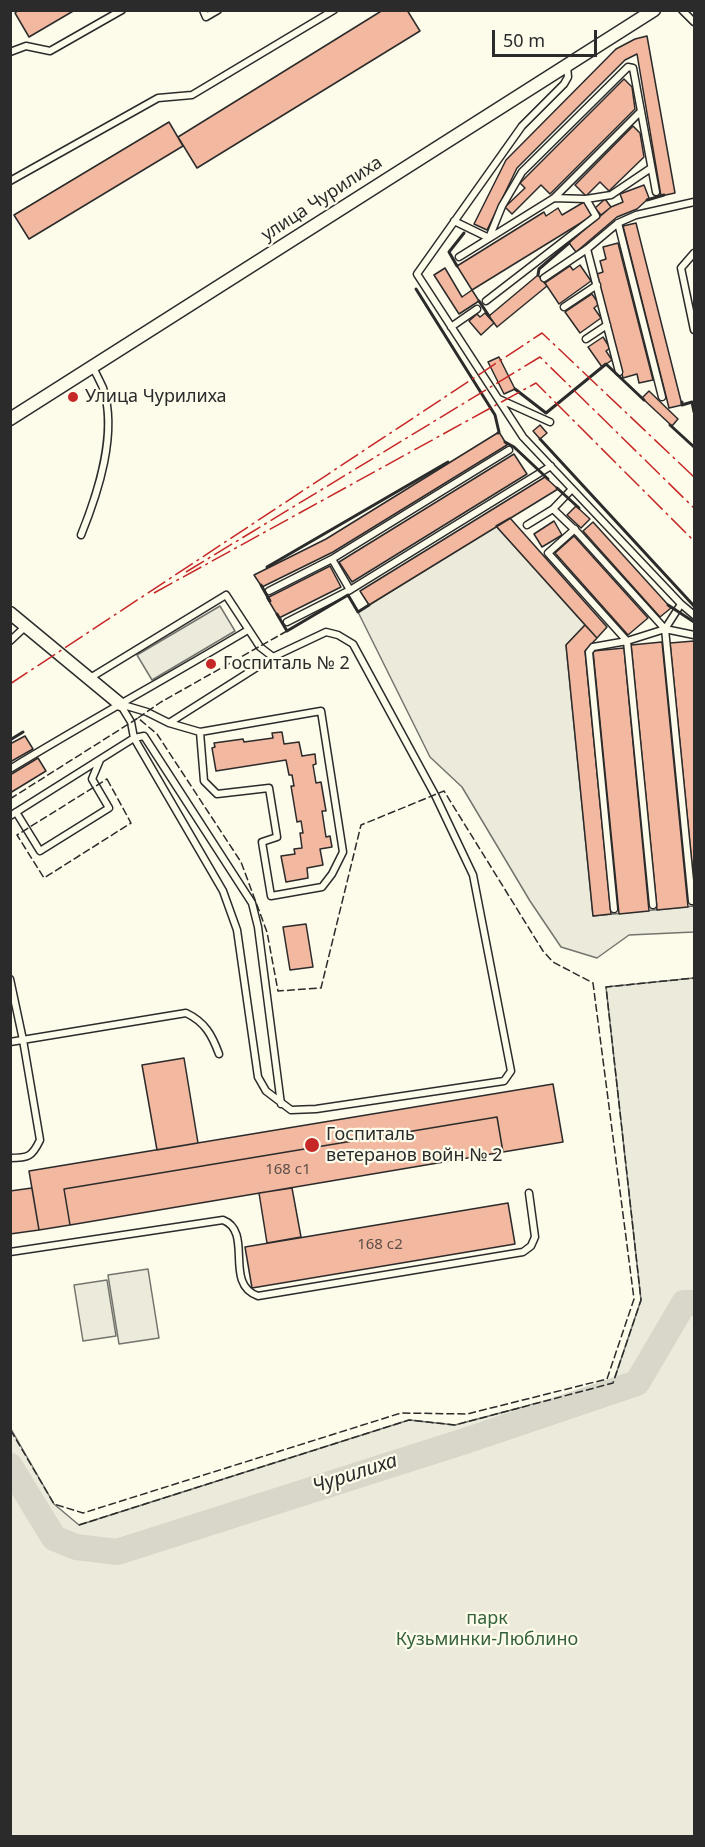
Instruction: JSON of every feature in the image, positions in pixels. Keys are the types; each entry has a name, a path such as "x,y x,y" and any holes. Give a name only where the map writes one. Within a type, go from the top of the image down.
{"street":[{"name":"улица Чурилиха","path":"10,419 654,10"},
{"path":"10,613 120,704"}],"lane":[{"path":"10,52 26,46 50,51 122,10"},
{"path":"203,10 206,17 218,10"},
{"path":"10,181 158,98 192,95 334,10"},
{"path":"682,10 694,22"},
{"path":"567,64 568,77 564,84 522,126 417,274 523,437 694,615"},
{"path":"489,238 502,206 522,172 628,67 633,68 656,192"},
{"path":"459,257 554,198 641,111"},
{"path":"554,198 586,199 611,195 651,168"},
{"path":"486,300 596,216 586,199"},
{"path":"544,278 587,249 618,223 636,215 694,202"},
{"path":"454,221 489,238"},
{"path":"618,223 662,397"},
{"path":"587,249 619,372"},
{"path":"694,254 681,268 694,330"},
{"path":"564,308 597,285"},
{"path":"452,327 477,309"},
{"path":"586,339 607,325"},
{"path":"81,535 98,488 107,430 107,409 103,389 93,366"},
{"path":"499,399 550,422"},
{"path":"269,591 332,559 509,450"},
{"path":"287,622 350,590 551,466"},
{"path":"527,525 553,509 572,489"},
{"path":"553,509 665,629 692,901"},
{"path":"574,529 548,553 627,641 653,905"},
{"path":"332,559 350,590"},
{"path":"90,678 226,595 260,647 273,657"},
{"path":"665,629 681,604"},
{"path":"10,641 26,626"},
{"path":"614,909 589,652 593,647 627,641 665,629 694,635"},
{"path":"10,769 248,630"},
{"path":"120,704 131,722 134,738 223,891 237,930 258,1077 266,1091 291,1110 316,1109 504,1081 511,1071 473,875 435,795 353,644 338,635 326,632 273,657 169,723"},
{"path":"120,704 200,732 321,711 343,852 332,874 322,887 271,896 262,842 277,837 269,788 217,794 204,782 200,732"},
{"path":"100,760 92,779 109,808 40,851 13,814 134,738 144,736 252,903 258,927 281,1104"},
{"path":"10,979 40,1140 35,1151 26,1158 10,1158"},
{"path":"10,1042 186,1013 207,1028 219,1054"},
{"path":"10,1252 223,1220 236,1232 241,1281 248,1290 258,1296 523,1252 531,1246 535,1238 529,1192"}],"green space":[{"path":"496,526 585,625 566,645 593,916 694,906 694,932 629,935 597,958 561,947 530,901 462,787 430,757 358,612"},
{"path":"220,606 235,631 152,680 137,655"},
{"name":"парк Кузьминки-Люблино","path":"694,978 694,1836 11,1836 11,1429 54,1504 79,1525 409,1420 455,1425 613,1383 641,1300 606,987"},
{"path":"148,1269 159,1338 119,1344 108,1275"},
{"path":"107,1280 116,1336 83,1341 74,1285"}],"building":[{"path":"19,10 75,10 29,37 15,13"},
{"path":"383,10 407,10 420,31 197,168 178,137"},
{"path":"647,36 675,193 661,196 637,54 625,60 517,168 487,230 474,224 506,160 616,49 635,39"},
{"path":"624,79 632,87 635,109 550,194 541,185 512,214 505,207 525,188 520,183"},
{"path":"169,122 183,146 29,239 14,215"},
{"path":"633,126 640,133 644,157 609,191 600,182 586,196 575,185"},
{"path":"644,185 649,198 637,209 617,217 576,252 569,243 611,207 623,202 620,194"},
{"path":"605,199 611,207 601,215 595,208"},
{"path":"584,202 592,216 472,290 457,266 544,212 546,216 558,208 562,215"},
{"path":"636,223 682,405 669,408 623,226"},
{"path":"618,243 653,380 639,383 637,374 623,378 597,274 603,272 600,261 606,259 603,247"},
{"path":"580,265 591,281 559,304 545,283 570,266 573,270"},
{"path":"445,268 462,297 472,290 479,301 459,314 434,275"},
{"path":"538,275 547,286 497,327 489,316"},
{"path":"592,294 599,304 594,308 601,318 580,333 565,312"},
{"path":"485,313 494,323 481,335 469,321 477,314 480,317"},
{"path":"603,337 610,348 606,351 612,360 602,367 588,347"},
{"path":"499,357 515,389 504,394 488,362"},
{"path":"649,391 678,419 672,426 642,398"},
{"path":"540,425 547,433 540,439 533,431"},
{"path":"499,432 507,445 333,552 262,587 254,575 326,539"},
{"path":"514,454 527,474 352,582 339,562"},
{"path":"545,477 558,489 369,605 360,591"},
{"path":"576,506 590,519 581,528 567,515"},
{"path":"510,518 607,627 597,638 496,526"},
{"path":"554,521 562,535 542,547 534,534"},
{"path":"593,522 671,608 660,617 583,531"},
{"path":"574,536 648,618 628,635 555,553"},
{"path":"330,566 341,587 279,618 267,598"},
{"path":"585,625 597,638 585,651 611,914 593,916 566,645"},
{"path":"694,641 694,886 670,643"},
{"path":"662,642 688,907 657,910 631,645"},
{"path":"624,648 649,911 619,914 593,651"},
{"path":"282,732 284,744 299,742 302,756 315,754 316,764 313,765 316,783 321,782 326,811 322,811 326,837 330,836 332,847 320,849 323,865 307,868 308,878 286,882 281,856 295,854 294,849 302,848 300,833 303,833 301,821 297,822 291,786 294,786 286,760 216,771 212,748 215,747 214,743 273,738 272,733"},
{"path":"25,736 33,749 10,762 10,744"},
{"path":"38,758 46,771 10,793 10,775"},
{"path":"306,924 313,967 290,970 283,927"},
{"path":"184,1058 198,1143 157,1150 142,1065"},
{"path":"553,1084 563,1142 503,1152 497,1117 64,1189 70,1225 39,1230 29,1171"},
{"path":"497,1117 503,1152 70,1225 64,1189"},
{"path":"32,1188 39,1230 10,1234 10,1191"},
{"path":"292,1188 301,1237 267,1243 259,1193"},
{"path":"508,1203 515,1244 252,1288 245,1247"}],"waterway":[{"name":"Чурилиха","path":"10,1466 54,1538 76,1547 117,1552 468,1440 637,1383 684,1303 694,1303"}],"fence":[{"path":"138,718 161,702 287,631"},
{"path":"10,799 138,718 157,734 241,862 267,932 278,991 321,988 361,825 444,791 543,951 553,962 593,983 634,1299 607,1379 467,1414 401,1413 83,1513 54,1504 10,1429"},
{"path":"107,779 131,823 44,878 17,835 107,779"},
{"path":"79,1525 409,1420 455,1425 613,1383 641,1300 606,987 694,978"}],"wall":[{"path":"647,200 664,195"},
{"path":"457,266 449,252 464,233"},
{"path":"538,275 539,269 569,243"},
{"path":"416,289 495,415 498,433"},
{"path":"479,301 489,316"},
{"path":"515,389 546,413 606,364 644,400"},
{"path":"682,402 682,405 692,402 694,412"},
{"path":"670,425 694,447"},
{"path":"540,439 694,606"},
{"path":"505,442 514,447 548,479"},
{"path":"267,567 448,462"},
{"path":"557,488 579,508"},
{"path":"261,585 270,601"},
{"path":"277,614 287,631 348,595 358,612 369,605"},
{"path":"668,605 694,622"},
{"path":"10,740 23,732"}],"power":[{"path":"10,684 542,333 694,477"},
{"path":"186,572 540,357 694,508"},
{"path":"154,593 536,383 694,541"}],"place":[{"name":"Улица Чурилиха","path":"73,397"},
{"name":"Госпиталь № 2","path":"211,664"},
{"name":"Госпиталь ветеранов войн № 2","path":"312,1145"}]}
